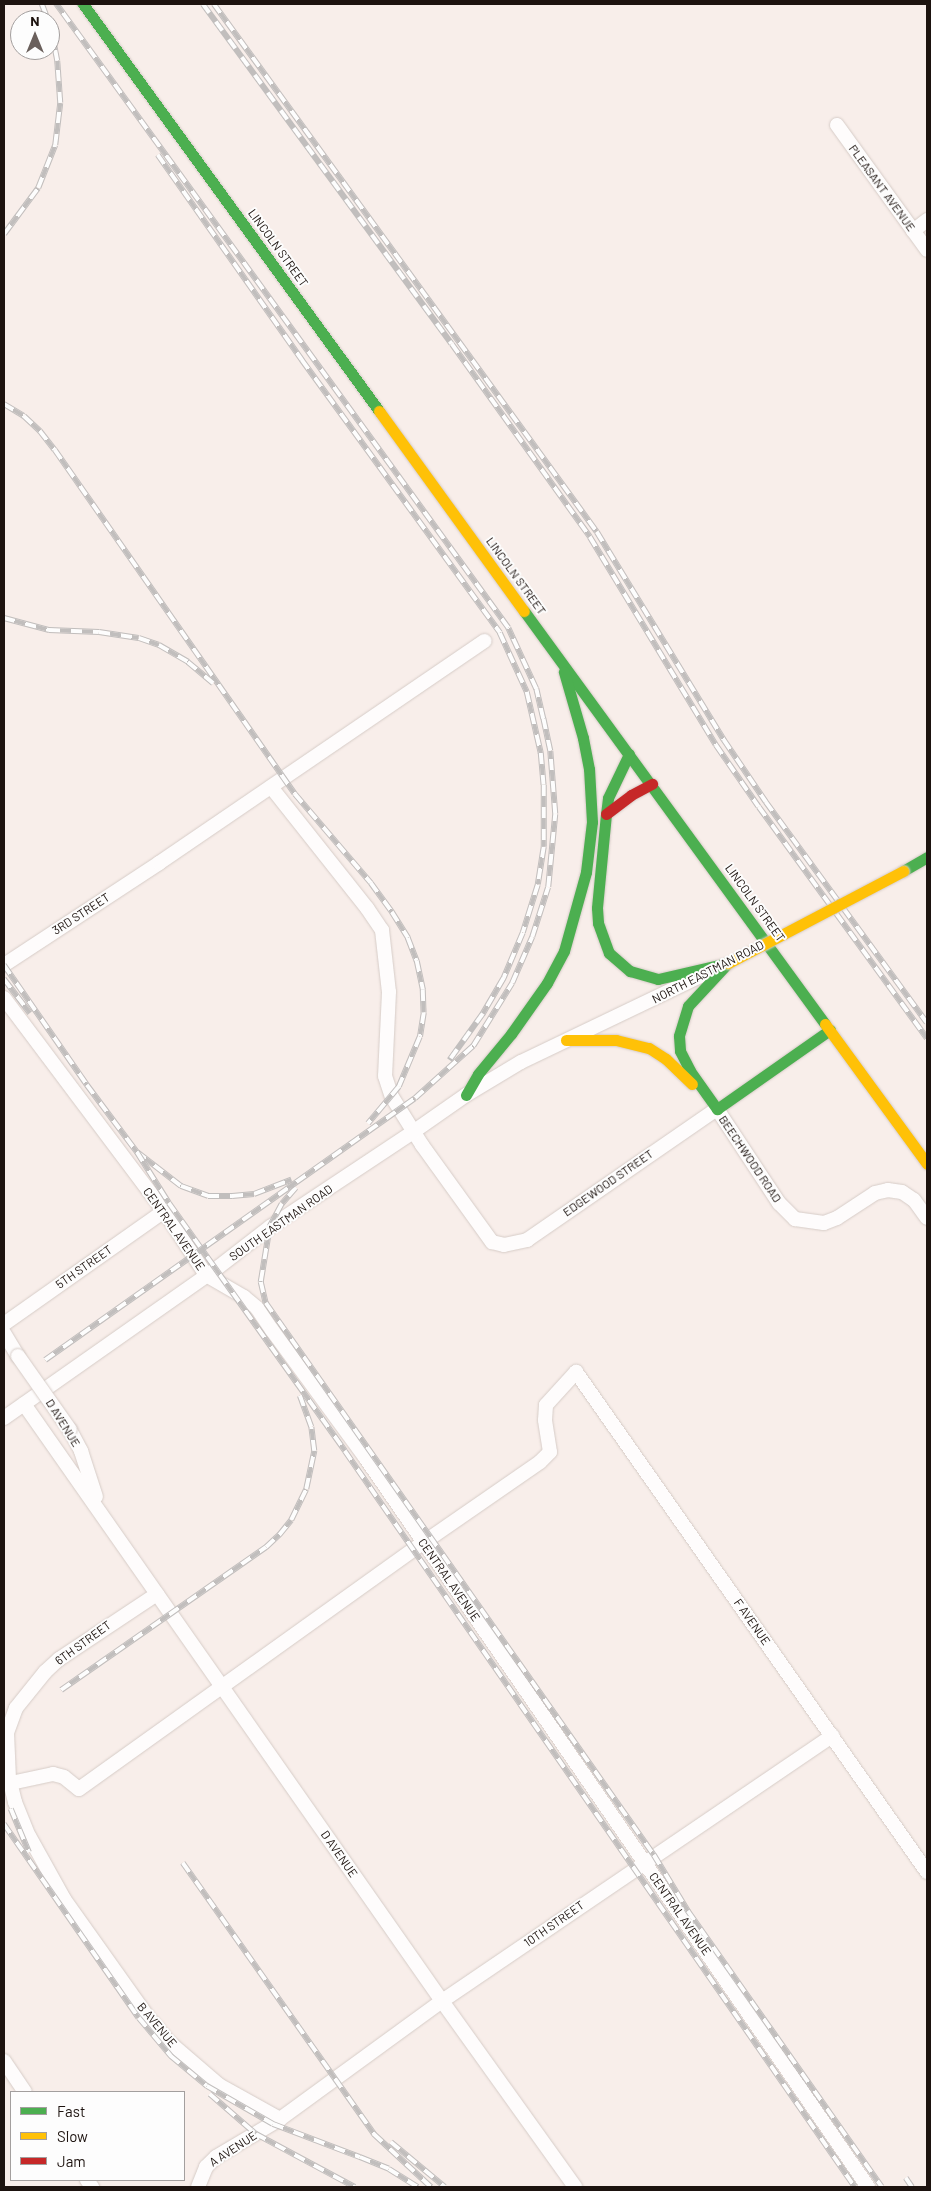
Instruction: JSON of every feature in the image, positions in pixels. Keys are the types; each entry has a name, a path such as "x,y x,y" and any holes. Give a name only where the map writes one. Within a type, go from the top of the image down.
{"main road":[{"name":"LINCOLN STREET","path":"83,4 927,1164"},
{"path":"466,1095 478,1074 511,1034 547,984 564,951 586,872 592,822 589,769 583,738 560,659"},
{"path":"630,754 608,798 606,814 597,908 598,923 609,953 630,971 658,979 728,963"},
{"path":"606,814 631,795 652,784"},
{"name":"NORTH EASTMAN ROAD","path":"728,963 927,857"},
{"path":"704,1093 680,1050 682,1020 688,1006 697,994 728,963"},
{"name":"EDGEWOOD STREET","path":"716,1109 830,1030"},
{"path":"566,1040 616,1040 649,1048 666,1059 683,1077 704,1093"},
{"name":"BEECHWOOD ROAD","path":"704,1093 716,1109"}],"street":[{"name":"PLEASANT AVENUE","path":"837,125 927,250"},
{"path":"913,231 927,220"},
{"name":"3RD STREET","path":"4,965 272,787 484,641"},
{"name":"EDGEWOOD STREET","path":"272,787 368,908 382,930 389,992 385,1076 392,1097 414,1132 492,1242 504,1245 527,1240 716,1109"},
{"name":"NORTH EASTMAN ROAD","path":"566,1040 728,963"},
{"name":"CENTRAL AVENUE","path":"4,998 164,1210 206,1275 244,1297 257,1308 423,1543 868,2187"},
{"name":"SOUTH EASTMAN ROAD","path":"4,1418 206,1275 270,1227 414,1132 466,1095 521,1062 566,1040"},
{"name":"BEECHWOOD ROAD","path":"716,1109 774,1197 795,1218 824,1223 837,1218 875,1193 888,1190 902,1192 914,1200 927,1218"},
{"name":"5TH STREET","path":"4,1324 164,1210"},
{"name":"D AVENUE","path":"4,1333 70,1430 106,1520"},
{"name":"F AVENUE","path":"423,1543 540,1462 550,1452 545,1420 546,1405 576,1372 927,1872"},
{"name":"D AVENUE","path":"24,1404 442,2001 575,2187"},
{"path":"11,1783 53,1774 64,1777 79,1789 423,1543"},
{"name":"6TH STREET","path":"64,1899 29,1836 15,1802 11,1783 7,1733 16,1708 45,1672 59,1659 157,1594"},
{"name":"10TH STREET","path":"280,2119 442,2001 832,1736"},
{"name":"B AVENUE","path":"64,1899 146,2016 169,2042 219,2085 280,2119"},
{"path":"4,2061 24,2091"},
{"name":"A AVENUE","path":"198,2187 206,2166 216,2157 280,2119"}],"railway":[{"path":"42,4 44,10"},
{"path":"45,1360 415,1098 473,1046 512,983 532,937 548,887 555,814 550,751 536,689 508,628 56,4"},
{"path":"203,4 452,344 590,537 716,745 927,1038"},
{"path":"214,4 597,532 724,740 766,802 927,1023"},
{"path":"4,234 38,188 55,145 60,103 57,60"},
{"path":"158,155 302,360 500,633 527,692 541,753 544,785 544,847 538,885 523,933 504,978 483,1014 450,1060"},
{"path":"4,404 24,416 40,431 55,450 295,794 371,883 408,938 417,961 423,990 424,1013 420,1037 399,1087 368,1124"},
{"path":"4,618 49,630 99,632 139,638 159,645 188,662 213,683"},
{"path":"4,965 87,1085 137,1152 181,1186 208,1196 232,1196 254,1194 291,1180"},
{"path":"4,979 30,1013"},
{"path":"137,1152 169,1203 345,1451 855,2187"},
{"path":"296,1188 282,1204 270,1227 261,1282 266,1303 654,1855 688,1911 882,2187"},
{"path":"61,1690 266,1547 279,1535 291,1520 306,1489 314,1451 311,1427 300,1396"},
{"path":"11,1809 29,1852"},
{"path":"4,1824 139,2018 171,2056 207,2086 273,2124 389,2169 418,2187"},
{"path":"183,1863 374,2134 431,2187"},
{"path":"210,2094 256,2134 355,2187"},
{"path":"391,2142 445,2187"},
{"path":"906,2178 912,2187"}],"traffic: fast":[{"path":"83,4 379,411"},
{"path":"524,611 825,1024"},
{"path":"466,1095 478,1074 511,1034 547,983 564,951 586,872 592,822 589,769 583,738 564,672"},
{"path":"629,754 608,798 606,814 597,908 598,923 609,953 630,971 658,979 728,963"},
{"path":"903,871 927,857"},
{"path":"727,964 688,1006 679,1036 680,1051 690,1071 717,1109 830,1030"}],"traffic: slow":[{"path":"379,411 524,611"},
{"path":"728,963 903,871"},
{"path":"825,1024 927,1164"},
{"path":"566,1040 616,1040 649,1048 666,1059 692,1084"}],"traffic: jam":[{"path":"606,814 631,795 652,784"}]}
